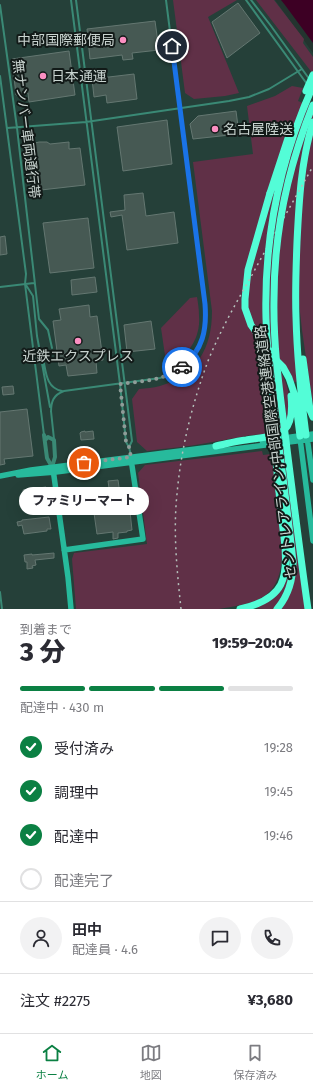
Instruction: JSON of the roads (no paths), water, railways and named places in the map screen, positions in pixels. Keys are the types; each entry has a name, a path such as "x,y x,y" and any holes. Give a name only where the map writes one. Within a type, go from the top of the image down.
{"highway":[{"path":"216,446 235,441 271,437 279,434 287,428 290,422 291,398 287,380 276,360 251,325 245,299 248,270 270,193 294,119 313,75"},
{"name":"セントレアライン;中部国際空港連絡道路","path":"277,609 284,600 290,586 293,562 269,369 266,301 268,261 274,212 288,154 313,85"},
{"name":"セントレアライン;中部国際空港連絡道路","path":"308,609 278,377 274,334 274,304 277,244 284,201 296,152 313,105"},
{"path":"307,437 301,399 297,347 296,285 301,181 305,154 313,122"},
{"path":"296,285 302,352 310,410 313,417"},
{"path":"276,360 287,373 307,437"},
{"path":"240,609 262,602 271,596 283,580 286,569 276,473 269,369"}],"street":[{"path":"53,469 47,458 45,437 54,440 55,457 53,469 71,609"},
{"path":"131,460 216,446 307,437"},
{"path":"0,476 31,475 53,469 307,437"},
{"path":"307,437 313,480"},
{"path":"307,437 313,541"},
{"path":"64,550 143,539 131,460"},
{"path":"59,508 137,496"}],"lane":[{"path":"71,0 120,384 126,442 129,447 131,460"},
{"path":"76,0 132,441 129,447"},
{"path":"51,412 51,404 54,397 64,391 160,378 179,370 188,363 194,355 205,332 205,304 166,0"},
{"path":"246,0 313,93"},
{"path":"251,0 313,85"},
{"name":"無ナンバー車両通行帯","path":"0,5 17,128 39,319 48,330 52,348"},
{"path":"7,128 86,122 229,101 269,89 302,69"},
{"path":"0,76 26,274 25,284 45,437"},
{"path":"0,286 34,283"},
{"path":"25,284 33,296 54,440"},
{"path":"38,336 49,383 54,388 64,391"},
{"path":"0,592 2,609"}],"railway":[{"path":"181,609 176,552 176,508 184,443 197,394 208,361 223,328 313,166"}],"place":[{"name":"中部国際郵便局","path":"123,40"},
{"name":"日本通運","path":"43,76"},
{"name":"名古屋陸送","path":"215,129"},
{"name":"近鉄エクスプレス","path":"78,341"},
{"name":"ファミリーマート","path":"84,463"}]}
